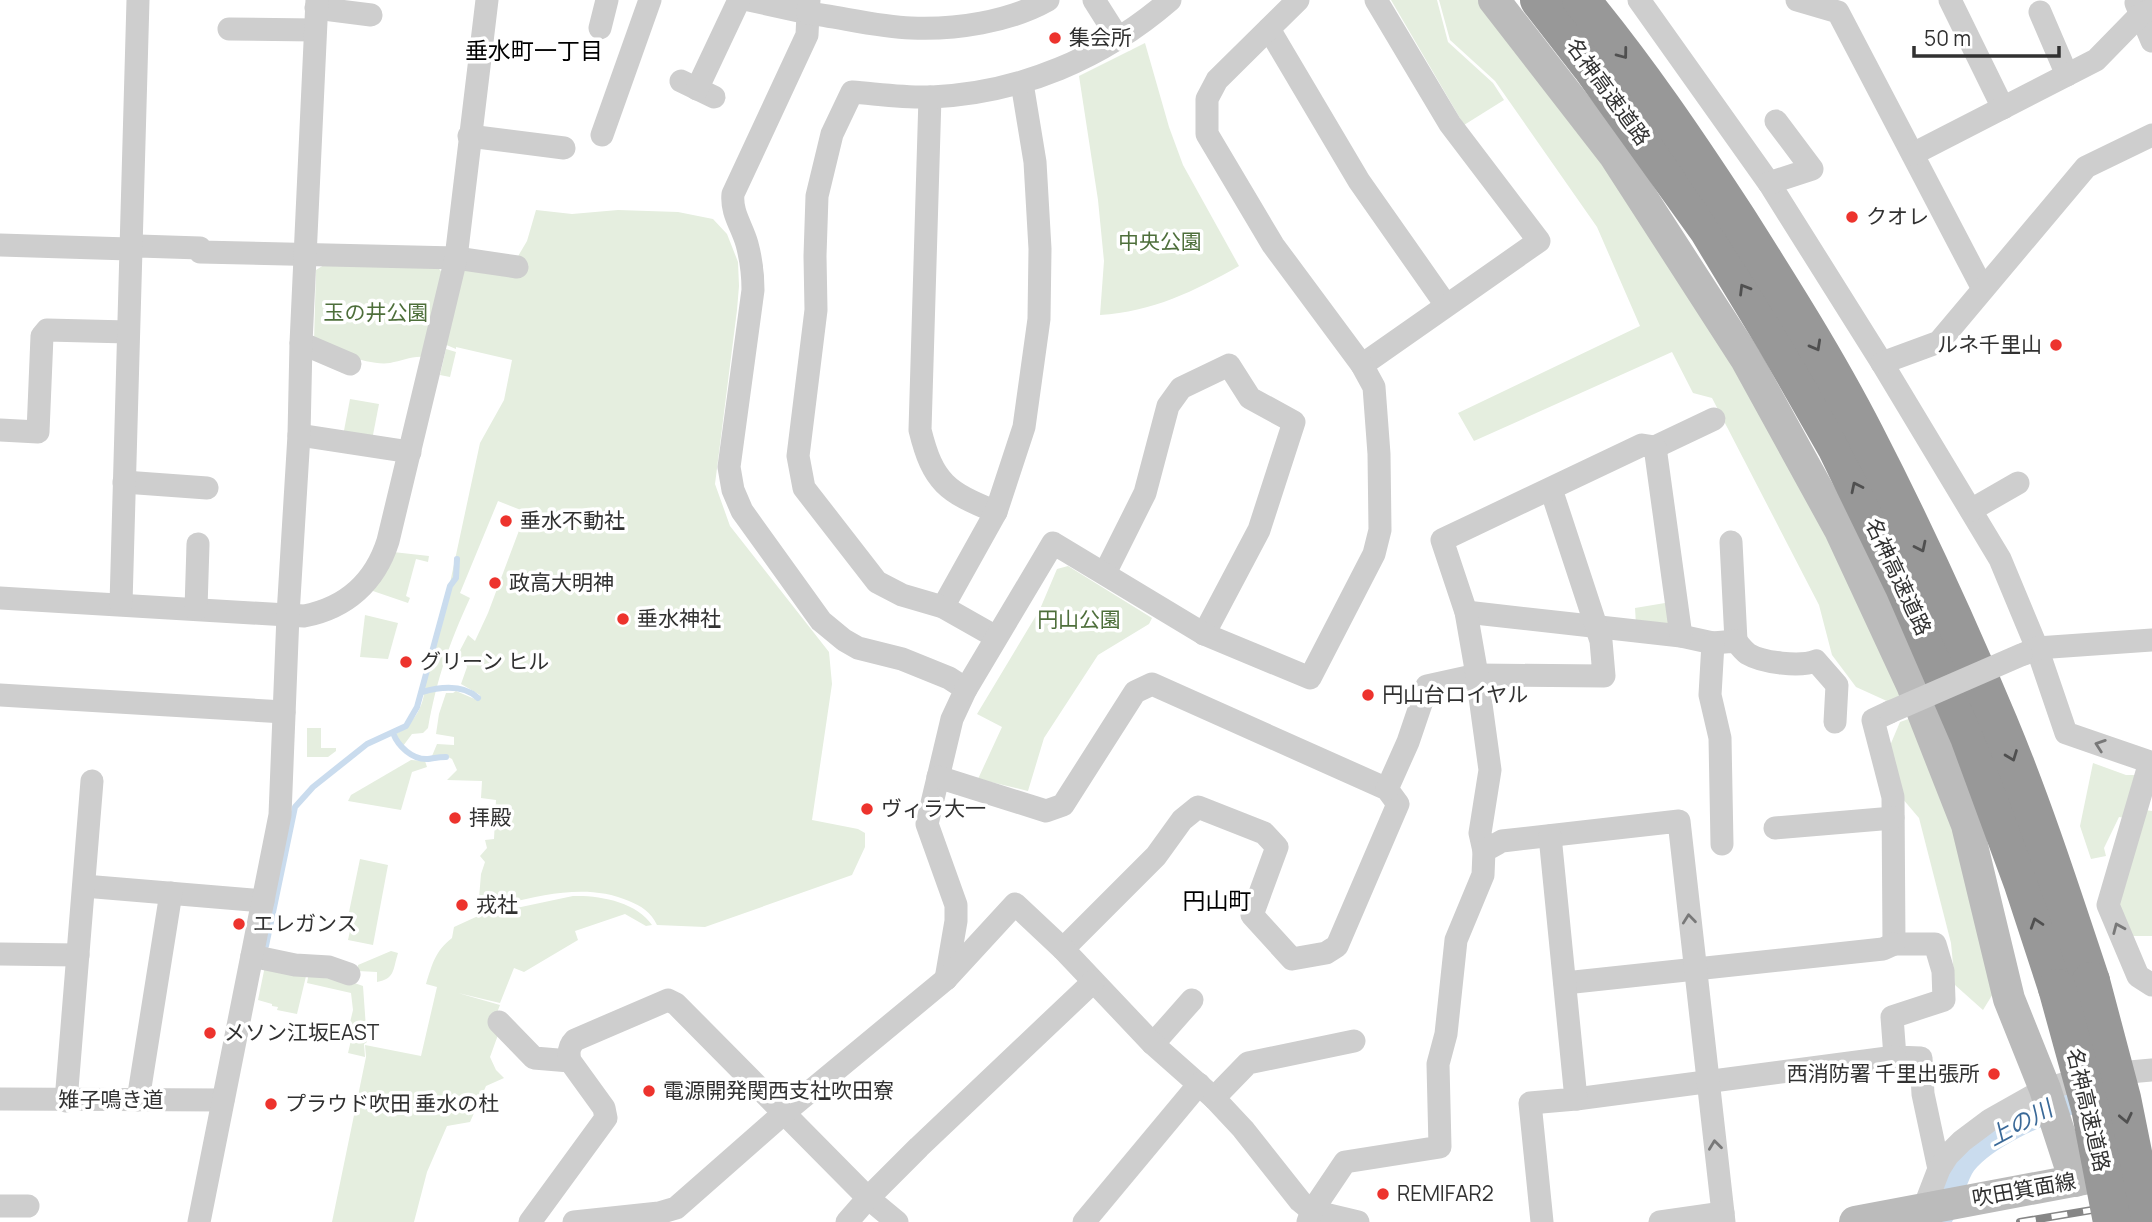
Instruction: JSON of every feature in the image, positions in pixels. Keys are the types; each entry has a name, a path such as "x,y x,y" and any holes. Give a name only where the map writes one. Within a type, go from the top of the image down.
{"highway":[{"name":"名神高速道路","path":"1539,0 1591,67 1708,230 1836,447 1904,587 1969,737 2024,884 2074,985 2122,1098 2147,1222"},
{"name":"名神高速道路","path":"1581,0 1700,161 1806,327 1864,432 1934,574 2000,725 2056,875 2090,1108 2112,1222"}],"street":[{"path":"121,604 138,0"},
{"path":"0,598 304,616 335,607 369,580 385,551 456,258 487,0"},
{"path":"607,0 619,34 611,126"},
{"path":"619,34 650,0"},
{"path":"697,89 739,0"},
{"path":"749,0 808,6 909,28 953,27 993,20 1048,0"},
{"path":"1094,0 1118,38"},
{"path":"996,637 943,607 902,595 877,582 804,488 798,456 816,310 817,196 832,134 852,92 930,97 979,92 1022,83 1083,60 1153,15 1170,0"},
{"path":"946,979 957,912 927,824 952,719 966,689 1053,543 1204,634 1310,678 1374,554 1380,530 1379,454 1374,387 1362,365 1273,245 1207,134 1207,99 1217,80 1298,0"},
{"path":"1362,365 1539,241 1450,124 1376,0"},
{"path":"1494,0 1622,167 1746,359 1840,530 1913,685 1967,825 2009,999 2048,1100 2075,1181"},
{"path":"1639,0 1769,183 2000,559 2029,651 2049,684 2066,733 2151,762 2108,905 2138,976 2152,985"},
{"path":"1797,0 1838,12 1983,289"},
{"path":"1950,0 2003,107"},
{"path":"808,6 807,35 733,194 732,205 747,241 753,290 729,467 731,485 742,511 828,627 858,648 902,659 949,678 966,689"},
{"path":"1913,154 2096,60 2142,8"},
{"path":"2142,8 2152,41"},
{"path":"2040,12 2067,75"},
{"path":"229,29 316,13 371,15"},
{"path":"199,1222 279,815 299,435 316,13"},
{"path":"1269,29 1359,181 1446,305"},
{"path":"943,607 996,512 1024,427 1039,318 1040,249 1035,162 1022,83"},
{"path":"930,97 920,430 926,455 941,480 960,497 996,512"},
{"path":"1769,183 1812,169 1776,121"},
{"path":"1882,363 1939,342 2086,167 2152,135"},
{"path":"470,136 564,148"},
{"path":"0,245 129,249 139,246 200,248 200,252 305,256 456,258 517,267"},
{"path":"0,430 37,432 42,336 47,330 128,331"},
{"path":"301,343 349,364"},
{"path":"1105,573 1145,493 1168,406 1181,387 1229,365 1250,398 1294,422 1259,530 1204,634"},
{"path":"1310,1216 1345,1162 1440,1147 1438,1064 1446,1034 1456,940 1483,875 1484,851 1480,833 1490,770 1466,612 1442,540 1642,444 1655,447 1714,419"},
{"path":"299,435 410,452"},
{"path":"1655,447 1681,636"},
{"path":"124,482 207,488"},
{"path":"1971,510 2018,483"},
{"path":"1387,789 1403,754 1427,686 1477,675 1604,676 1601,641 1551,489"},
{"path":"1717,830 1720,738 1710,695 1724,642 1731,542"},
{"path":"196,609 198,544"},
{"path":"1466,612 1724,642 1748,654 1785,664 1806,665 1816,662 1836,685 1830,713"},
{"path":"1894,944 1893,797 1873,720 2029,651 2152,639"},
{"path":"938,778 1046,811 1063,805 1135,692 1152,684 1387,789 1398,804 1337,946 1326,953 1292,958 1252,915 1277,847 1264,833 1198,807 1182,820 1156,856 1063,949"},
{"path":"0,695 284,712"},
{"path":"66,1101 92,781"},
{"path":"1775,828 1893,818"},
{"path":"1484,851 1502,841 1679,821 1723,1217 1660,1222"},
{"path":"1550,836 1576,1099"},
{"path":"84,886 263,901"},
{"path":"138,1100 172,893"},
{"path":"573,1222 659,1213 676,1208 946,979 1015,904 1063,949 1153,1044 1206,1091 1243,1129 1310,1216 1358,1222"},
{"path":"1565,983 1883,949 1894,944 1935,944 1942,971 1944,1000 1892,1017 1895,1057"},
{"path":"0,954 78,955"},
{"path":"252,956 295,965 328,967 349,974"},
{"path":"847,1222 868,1198 1093,982"},
{"path":"530,1222 606,1118 604,1108 570,1061 569,1052 575,1040 665,1000 672,1001 868,1198 897,1222"},
{"path":"1153,1044 1192,1000"},
{"path":"499,1022 534,1058 570,1061"},
{"path":"1084,1222 1206,1091 1248,1063 1354,1041"},
{"path":"1542,1222 1530,1103 1708,1083 1895,1057 1921,1058 1923,1094 1939,1169 1934,1206"},
{"path":"1939,1169 1955,1147 1980,1127 2048,1100 2096,1075 2152,1070"},
{"name":"雉子鳴き道","path":"0,1099 223,1100"},
{"name":"吹田箕面線","path":"1855,1222 2152,1167"},
{"path":"0,1206 28,1206"}],"green space":[{"path":"1391,0 1437,0 1448,42 1493,83 1504,100 1464,125"},
{"path":"1439,0 1480,0 1603,159 1732,365 1830,534 1905,695 1889,702 1856,687 1832,655 1819,605 1712,398 1693,393 1672,352 1474,441 1458,413 1640,326 1597,227 1495,81 1450,40"},
{"name":"中央公園","path":"1145,43 1183,165 1239,266 1206,284 1155,305 1100,315 1104,261 1098,200 1079,76"},
{"name":"垂水神社","path":"536,210 572,214 618,210 678,212 713,219 727,234 738,262 737,310 715,484 730,526 829,652 832,684 812,820 858,829 865,833 865,847 852,875 705,927 657,925 649,913 638,905 592,892 534,897 478,910 481,874 485,862 480,856 487,848 485,840 494,839 496,800 481,798 482,781 447,780 457,770 452,759 444,755 432,756 437,744 454,745 454,737 436,734 446,693 456,691 477,700 480,698 480,695 461,684 467,667 465,662 456,658 468,635 475,641 526,512 498,501 460,593 470,598 444,662 428,728 423,733 412,734 403,746 395,734 408,725 422,704 423,681 450,583 480,443 504,400 512,360 456,349 444,344 462,267 507,275 527,241"},
{"name":"玉の井公園","path":"324,265 437,267 444,274 424,357 390,363 372,362 351,357 314,342 316,270"},
{"path":"446,349 456,352 450,377 440,375"},
{"path":"350,399 379,404 372,440 343,436"},
{"path":"393,552 429,556 428,562 416,559 406,596 410,598 408,603 370,590"},
{"name":"円山公園","path":"1068,566 1152,618 1149,624 1098,655 1044,738 1028,791 978,779 1002,727 977,714 1040,609 1057,569"},
{"path":"1671,602 1668,627 1636,625 1635,608"},
{"path":"365,615 398,623 388,659 360,657"},
{"path":"1914,717 1956,830 1994,992 1983,1010 1955,985 1951,943 1919,818 1902,798 1889,748 1900,722"},
{"path":"307,728 321,728 321,748 336,748 336,751 328,757 307,757"},
{"path":"411,760 425,761 427,767 412,772 401,810 348,801 351,795"},
{"path":"2093,763 2126,775 2139,775 2126,818 2119,817 2104,848 2106,856 2091,859 2080,826"},
{"path":"2145,810 2152,811 2152,936 2132,936 2117,899"},
{"path":"360,859 388,865 373,945 348,940 354,913 349,912"},
{"path":"573,896 594,897 627,905 652,925 646,926 625,914 575,931 578,940 524,972 514,968 500,1003 458,993 500,1005 491,1028 498,1035 490,1057 496,1070 504,1078 486,1086 470,1122 447,1126 427,1172 414,1222 332,1222 366,1057 365,1045 421,1056 437,987 426,984 435,959 452,938 454,927 478,916"},
{"path":"391,951 398,953 390,976 383,981 377,982 377,972 358,971 358,965"},
{"path":"265,966 307,972 297,1014 277,1010 278,1007 258,1000"},
{"path":"309,972 326,973 363,986 367,1042 364,1044 365,1057 348,1053 352,1036 347,1035 353,1010 351,993 307,983"}],"waterway":[{"path":"266,946 295,807 313,787 367,744 406,726 417,707 450,586 456,578 457,559"},
{"path":"422,692 444,688 458,689 478,698"},
{"path":"393,733 398,743 411,755 422,759 446,757"},
{"name":"上の川","path":"1929,1222 1938,1210 1960,1160 1983,1139 2058,1101 2114,1087"}],"railway":[{"path":"2020,1222 2152,1200"}],"place":[{"name":"集会所","path":"1055,38"},
{"name":"クオレ","path":"1852,217"},
{"name":"ルネ千里山","path":"2056,345"},
{"name":"垂水不動社","path":"506,521"},
{"name":"政高大明神","path":"495,583"},
{"name":"垂水神社","path":"623,619"},
{"name":"グリーン ヒル","path":"406,662"},
{"name":"円山台ロイヤル","path":"1368,695"},
{"name":"ヴィラ大一","path":"867,809"},
{"name":"拝殿","path":"455,818"},
{"name":"戎社","path":"462,905"},
{"name":"エレガンス","path":"239,924"},
{"name":"メソン江坂EAST","path":"210,1033"},
{"name":"西消防署 千里出張所","path":"1994,1074"},
{"name":"電源開発関西支社吹田寮","path":"649,1091"},
{"name":"プラウド吹田 垂水の杜","path":"271,1104"},
{"name":"REMIFAR2","path":"1383,1194"}],"district":[{"name":"垂水町一丁目","path":"534,51"},
{"name":"円山町","path":"1217,901"}]}
